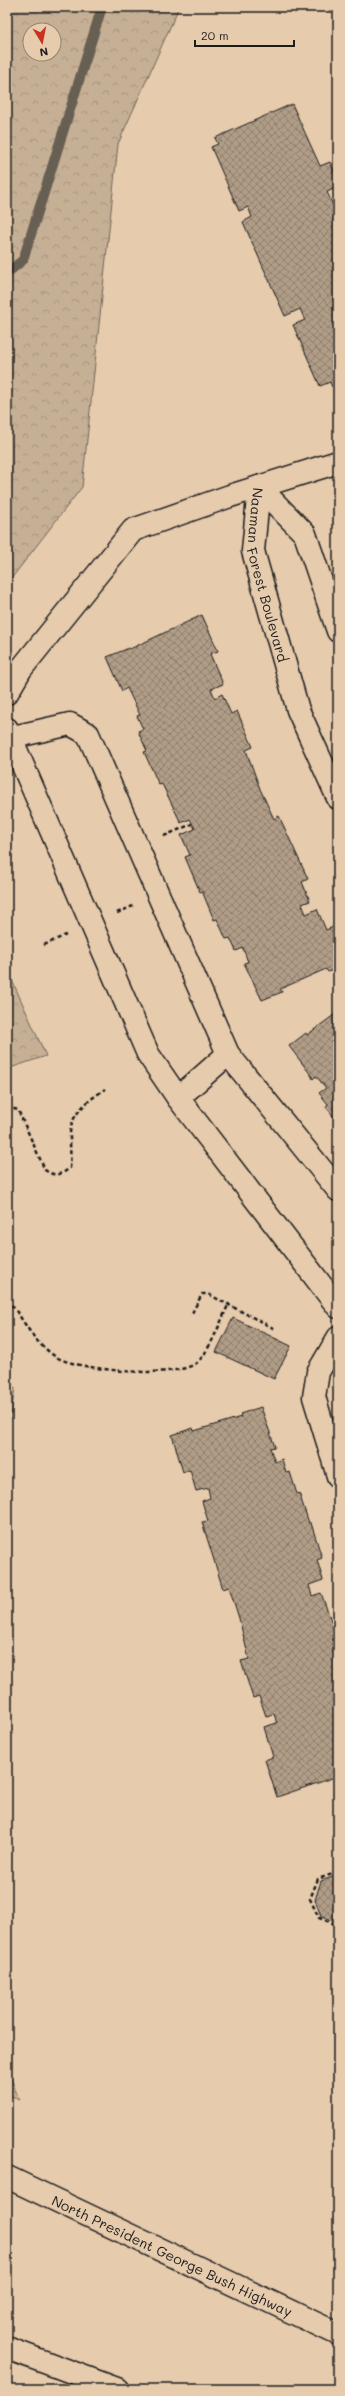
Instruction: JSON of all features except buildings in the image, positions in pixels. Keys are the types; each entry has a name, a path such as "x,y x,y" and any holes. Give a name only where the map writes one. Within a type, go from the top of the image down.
{"main road":[{"path":"7,693 21,669 133,530 338,462"},
{"name":"Naaman Forest Boulevard","path":"259,487 305,534 338,632"},
{"name":"Naaman Forest Boulevard","path":"259,487 252,551 298,710 338,798"},
{"path":"338,1190 228,1054 88,734 70,724 8,734 148,1054 178,1098 338,1307"},
{"path":"178,1098 228,1054"},
{"path":"338,1338 318,1372 314,1397 338,1476"},
{"name":"North President George Bush Highway","path":"7,2177 338,2334"},
{"path":"7,2348 117,2389"}],"path":[{"path":"158,838 192,824"},
{"path":"44,945 70,934"},
{"path":"7,1110 10,1108 18,1110 45,1170 57,1175 70,1168 69,1135 72,1121 79,1110 105,1089"},
{"path":"7,1098 10,1108"},
{"path":"192,1313 202,1294 208,1294 229,1303 275,1329"},
{"path":"7,1300 43,1347 59,1358 81,1365 139,1372 180,1369 195,1364 203,1356 229,1303"},
{"path":"338,1872 318,1879 310,1899 319,1918 338,1925"}],"green space":[{"path":"7,7 179,7 118,144 82,487 7,584"},
{"path":"7,969 46,1056 7,1069"},
{"path":"7,1378 15,1388 7,1440"},
{"path":"7,2067 19,2100 7,2094"}],"waterway":[{"path":"7,273 23,260 102,7"}]}
